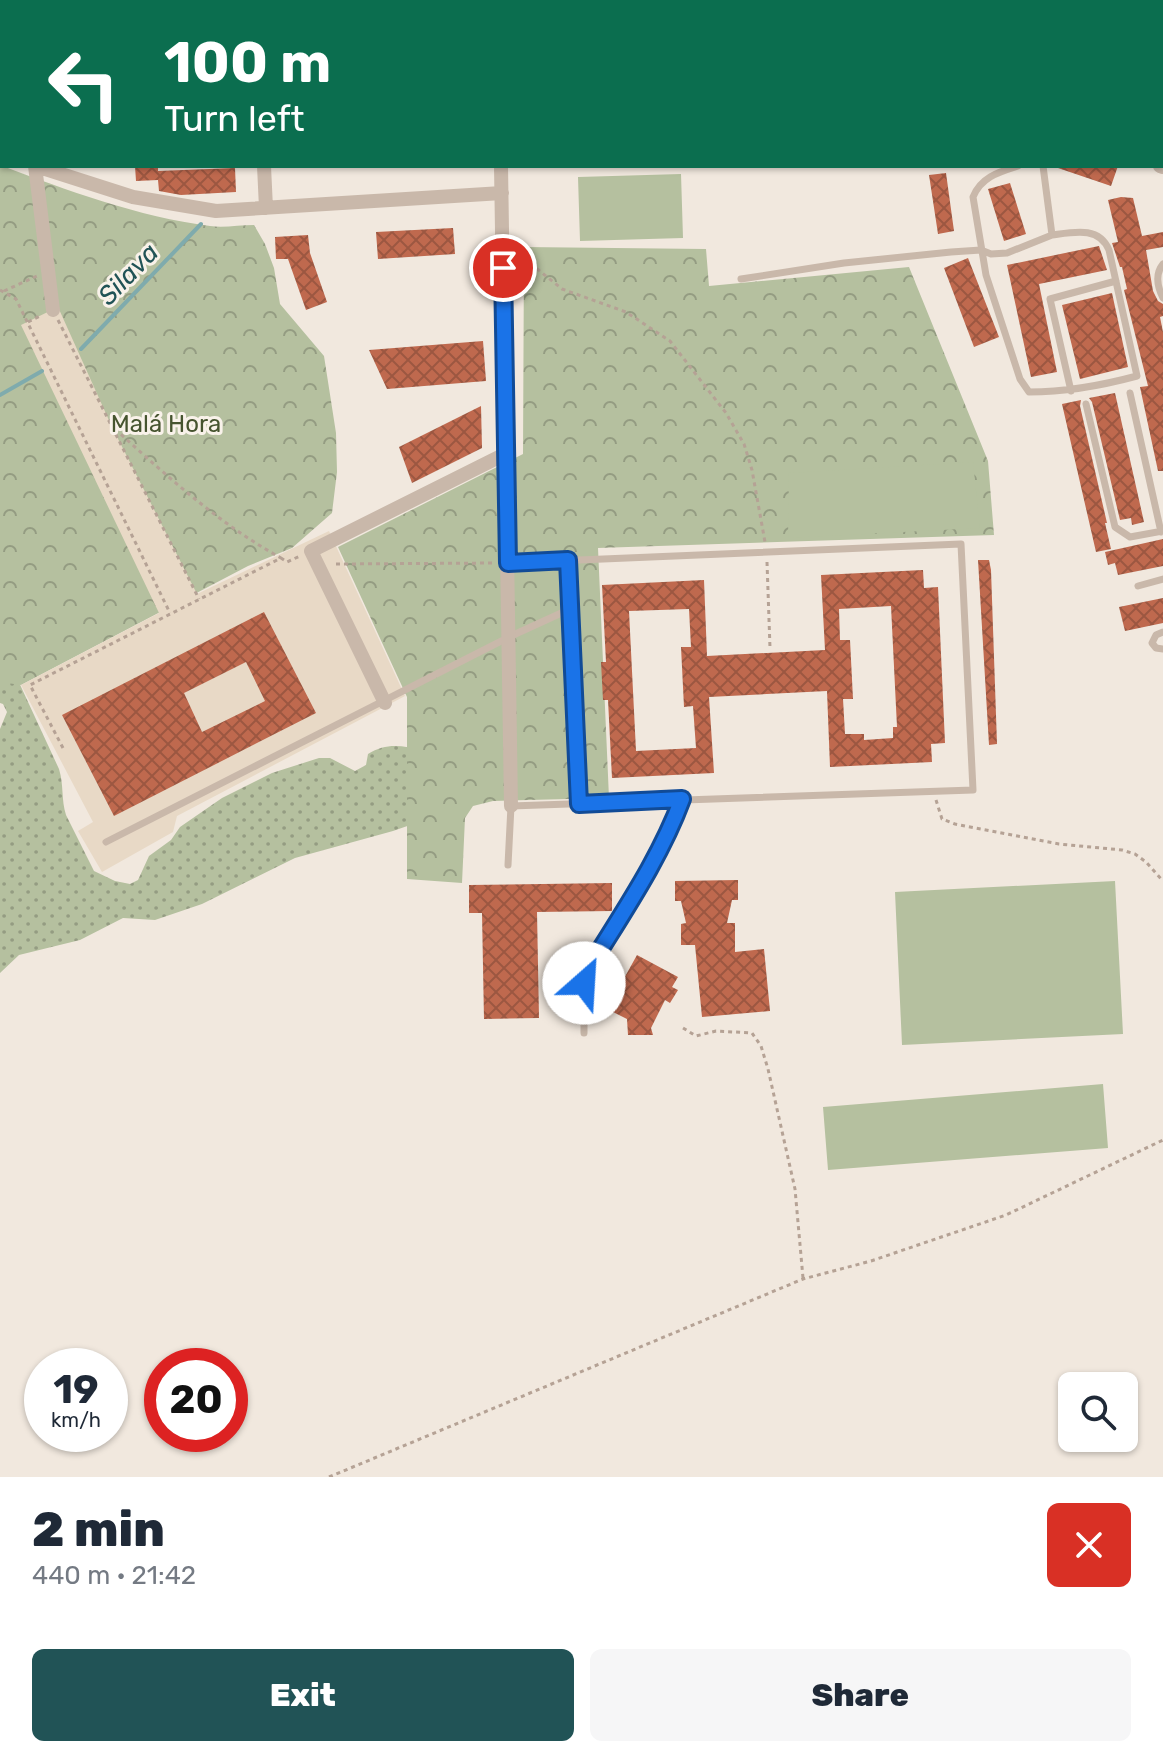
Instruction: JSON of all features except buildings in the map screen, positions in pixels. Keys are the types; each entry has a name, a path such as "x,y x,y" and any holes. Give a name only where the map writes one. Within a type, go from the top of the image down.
{"street":[{"path":"35,168 53,310"},
{"path":"41,168 113,192 178,207 216,211 502,193"},
{"path":"264,168 266,208"},
{"path":"501,168 511,806"},
{"path":"385,703 311,551 505,454"}],"lane":[{"path":"741,279 844,263 981,250 991,254 1007,253 1052,235 1080,231 1095,234 1105,239 1137,376 1071,391 1029,392 1020,379 986,275 981,250 973,197 978,185 1013,168"},
{"path":"1043,168 1052,235"},
{"path":"1163,264 1157,281 1163,298"},
{"path":"1071,391 1050,299 1116,281"},
{"path":"1086,404 1115,527 1130,537 1162,531 1130,393"},
{"path":"508,563 961,544 973,790 511,806 508,865"},
{"path":"568,560 579,804"},
{"path":"1138,586 1163,579"},
{"path":"1152,582 1163,589"},
{"path":"106,842 570,609"},
{"path":"1163,632 1156,635 1152,643 1156,648 1163,649"},
{"path":"584,1033 584,983 587,971 650,869 671,830 682,799"}],"path":[{"path":"513,255 530,263 562,289 626,312 670,341 726,413 744,444 752,470"},
{"path":"2,291 47,271"},
{"path":"2,291 16,299 170,613"},
{"path":"53,310 199,599"},
{"path":"112,427 178,487 243,537 287,562 311,551"},
{"path":"63,748 30,685 281,558"},
{"path":"336,564 508,563"},
{"path":"935,791 938,813 942,819 1059,844 1122,850 1146,862 1163,881"},
{"path":"683,1028 696,1036 716,1031 752,1033 761,1046 795,1189 803,1279"},
{"path":"329,1477 803,1279 871,1261 1006,1215 1163,1140"}],"green space":[{"name":"Malá Hora","path":"0,168 8,168 130,209 183,222 215,227 254,225 274,268 280,304 324,356 336,433 337,472 332,513 292,548 248,566 21,685 0,682"},
{"path":"681,174 683,238 580,241 578,177"},
{"path":"524,247 706,249 709,286 909,267 988,461 994,535 598,548 609,798 493,801 473,806 465,818 462,883 407,879 407,697 338,547 523,454"},
{"path":"973,462 980,528 788,538 789,473"},
{"path":"10,663 59,769 66,815 94,871 115,881 130,884 138,880 149,856 171,840 180,827 222,798 272,773 319,758 330,758 355,771 366,765 368,754 381,748 401,746 422,751 459,808 393,831 295,858 202,904 155,920 123,918 80,940 19,955 0,973 0,729 7,712 0,703 0,665"},
{"path":"1115,881 1123,1034 902,1045 895,892"},
{"path":"1103,1084 1108,1148 828,1170 823,1107"}],"shaded area":[{"path":"58,307 112,427 197,594 329,531 405,696 177,816 173,832 102,872 78,831 93,822 21,685 159,613 21,325"}],"waterway":[{"name":"Silava","path":"81,349 201,224"},
{"name":"Silava","path":"0,395 42,371"}],"route":[{"path":"503,268 508,563 568,560 579,804 682,799 671,830 587,971 584,983"}]}
